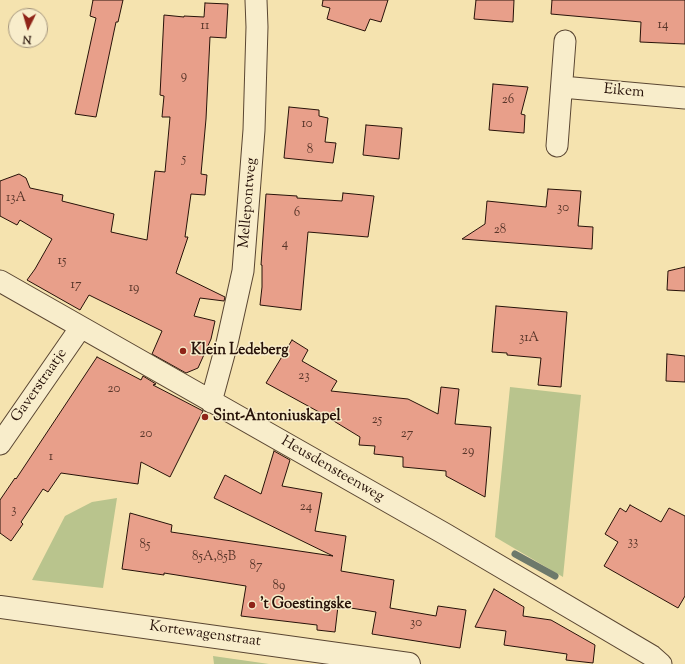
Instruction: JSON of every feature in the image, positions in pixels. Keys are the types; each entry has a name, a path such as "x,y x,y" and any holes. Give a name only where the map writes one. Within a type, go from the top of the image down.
{"street":[{"name":"Mellepontweg","path":"212,402 243,271 254,130 257,26 256,0"},
{"path":"557,146 566,41"},
{"name":"Eikem","path":"562,87 685,98"},
{"name":"Heusdensteenweg","path":"0,281 445,534 652,656 661,664"},
{"name":"Gaverstraatje","path":"0,444 81,327"},
{"name":"Kortewagenstraat","path":"0,607 409,664"}],"green space":[{"path":"510,387 581,395 563,577 495,537"},
{"path":"117,498 103,588 32,580 65,516 92,502"},
{"path":"213,656 269,664 214,664"}],"building":[{"path":"93,0 123,0 118,22 116,22 96,117 75,114 96,18 90,16"},
{"path":"323,0 388,0 381,22 370,19 365,31 327,19 330,8 322,6"},
{"path":"476,0 514,0 513,22 474,19"},
{"path":"552,0 685,0 685,44 640,42 641,22 551,14"},
{"path":"205,3 228,4 226,38 210,37 206,119 201,174 207,175 205,195 191,194 185,237 188,237 176,273 225,297 224,301 200,298 194,316 215,321 211,339 198,368 186,373 152,354 162,331 89,295 80,310 27,280 52,239 20,220 17,225 0,216 0,181 19,174 26,178 30,188 63,195 62,201 114,214 111,232 147,240 155,171 165,172 170,117 162,117 164,96 160,95 164,15 204,17"},
{"path":"493,84 528,87 521,114 525,115 524,133 489,130"},
{"path":"289,107 319,110 319,116 328,118 325,142 336,143 333,163 284,158"},
{"path":"366,125 402,128 399,159 363,155"},
{"path":"548,189 581,191 578,226 593,227 592,249 462,239 485,224 487,201 546,207"},
{"path":"343,193 374,196 368,237 308,232 301,310 260,305 266,194 342,201"},
{"path":"685,267 685,291 667,290 668,271"},
{"path":"496,306 567,312 561,387 538,385 541,358 492,352"},
{"path":"292,340 308,350 302,361 337,381 331,391 408,399 438,414 441,387 459,389 455,424 491,427 485,497 446,476 446,471 403,467 403,457 374,454 375,446 359,445 360,437 319,412 266,383"},
{"path":"667,354 685,356 685,382 666,381"},
{"path":"97,357 141,380 143,376 156,384 153,385 203,411 170,477 141,462 138,484 61,473 48,492 43,489 21,522 23,524 11,541 0,533 0,500 15,478 16,479"},
{"path":"274,451 290,460 282,486 322,493 315,531 346,536 341,571 394,580 390,608 436,616 438,606 466,610 460,648 372,634 376,612 338,606 335,632 317,630 317,625 241,616 246,586 164,573 164,575 122,569 130,513 172,525 171,532 333,556 214,498 225,475 261,494"},
{"path":"630,505 661,522 669,508 685,516 685,596 678,608 604,566 618,542 605,534 620,508 626,512"},
{"path":"494,589 524,607 523,616 551,620 595,645 593,663 566,660 567,654 504,645 506,631 475,627"}],"waterway":[{"path":"515,554 555,576"}],"place":[{"name":"Klein Ledeberg","path":"183,351"},
{"name":"Sint-Antoniuskapel","path":"205,417"},
{"name":"'t Goestingske","path":"252,605"}]}
